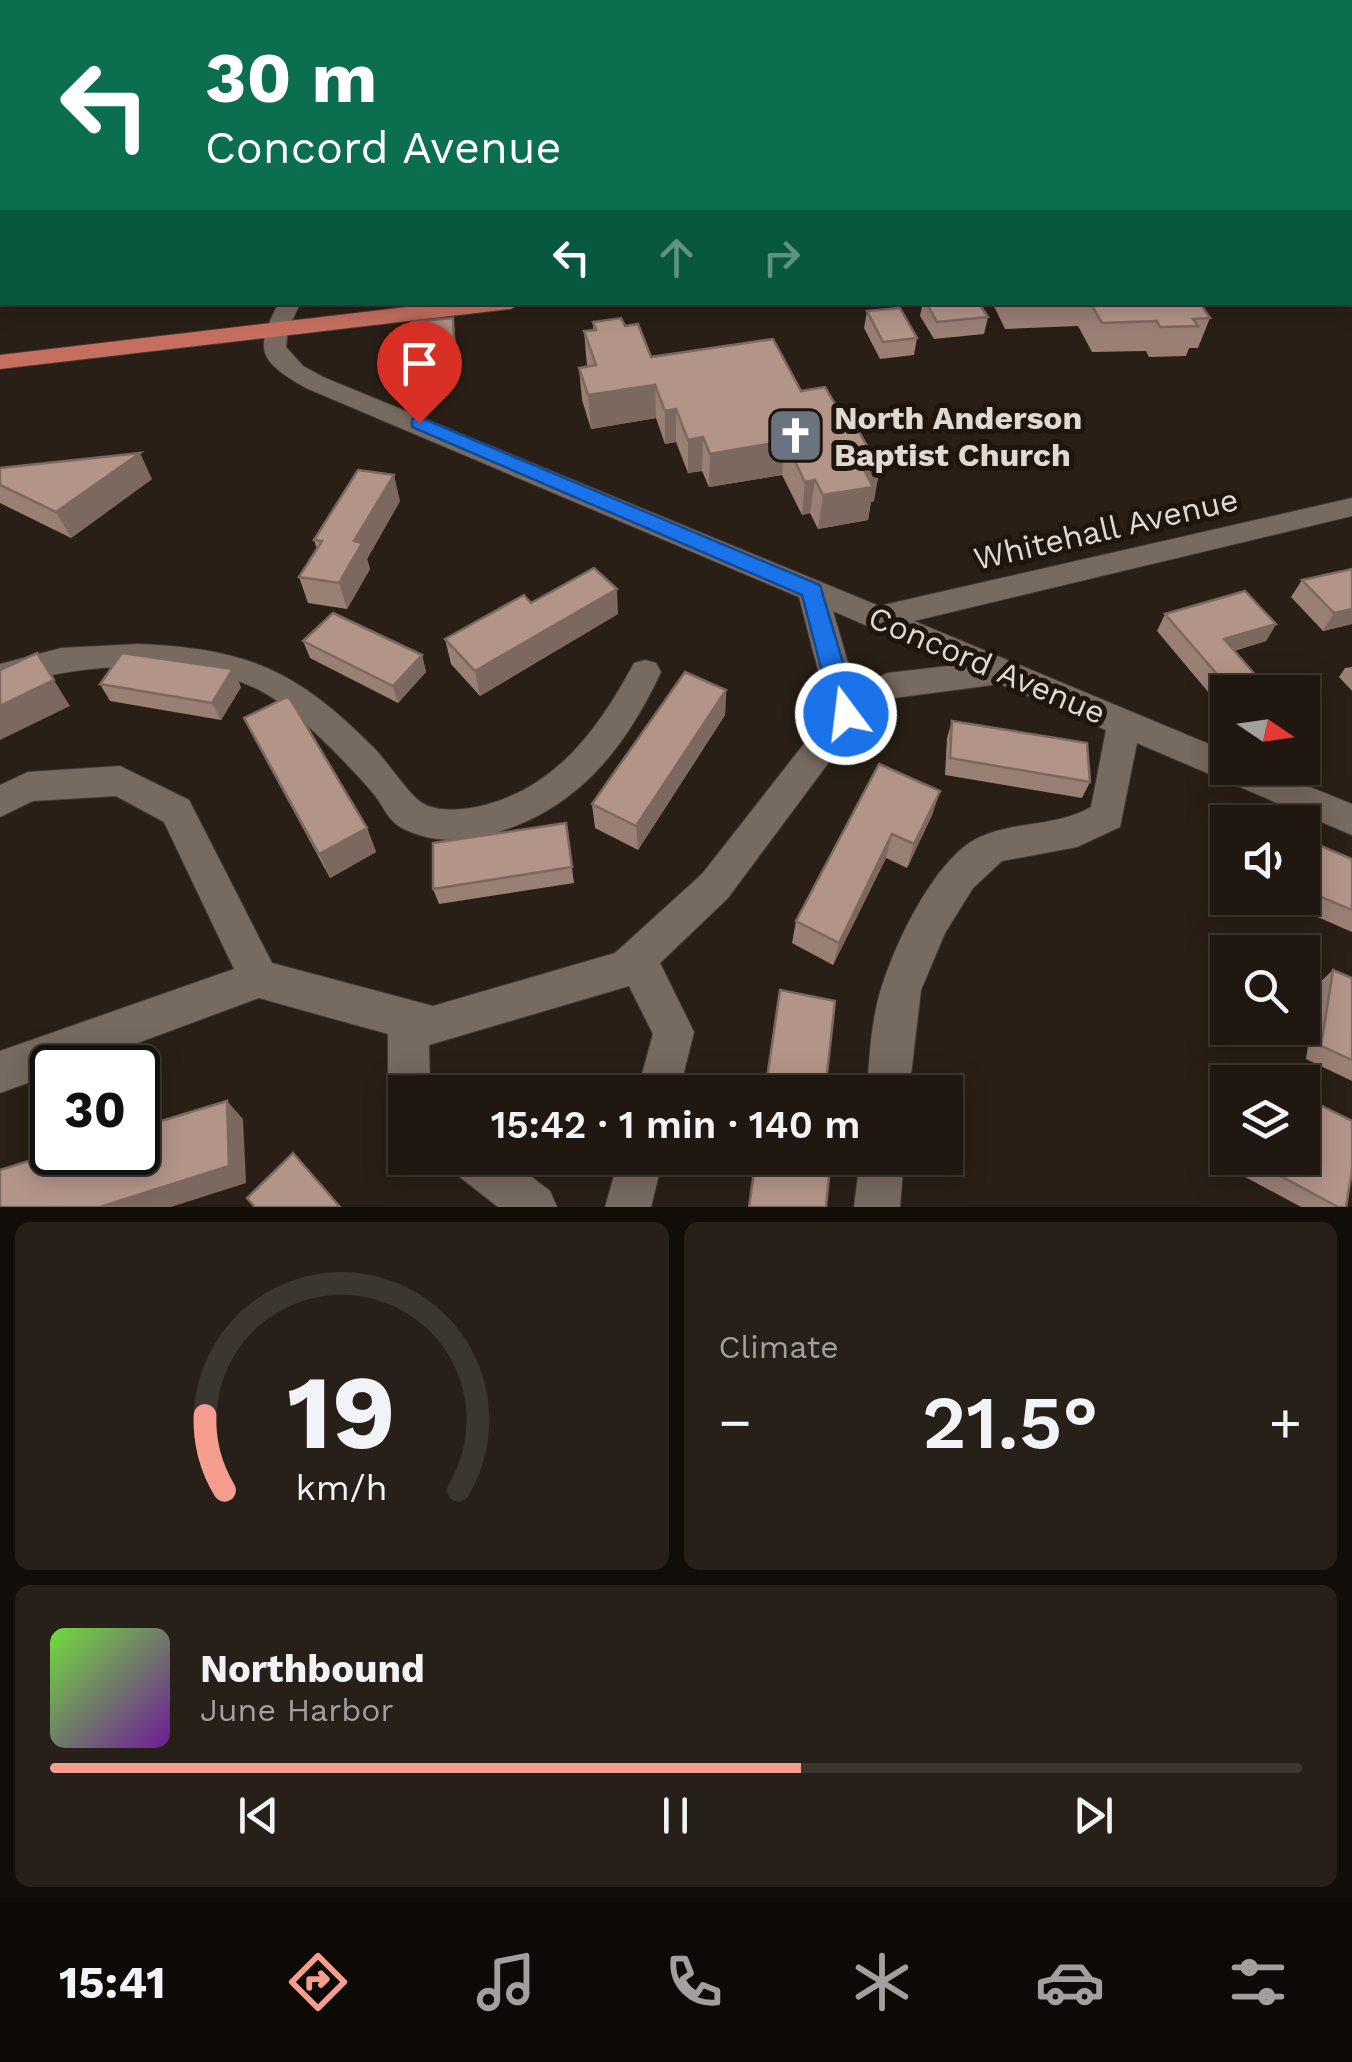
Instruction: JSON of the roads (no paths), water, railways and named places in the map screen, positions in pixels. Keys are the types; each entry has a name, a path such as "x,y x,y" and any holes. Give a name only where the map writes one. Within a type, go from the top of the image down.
{"main road":[{"path":"0,362 487,305"}],"street":[{"path":"275,331 288,305"},
{"name":"Concord Avenue","path":"275,331 274,348 281,362 300,376 1210,760"},
{"name":"Whitehall Avenue","path":"876,618 1352,507"},
{"path":"812,590 846,714"},
{"path":"0,676 22,667 116,656 184,656 233,666 275,682 388,786 402,810 444,828 499,818 554,793 613,732 645,672"},
{"path":"0,1072 259,979 432,1026 627,968 715,886 846,714 887,686 1002,672"},
{"path":"890,1075 896,1006 941,906 966,867 988,850 1064,838 1108,816 1124,724"},
{"path":"0,802 28,787 120,781 177,811 259,979"},
{"name":"Concord Avenue","path":"1270,785 1352,820"},
{"path":"637,960 674,1032 663,1075"},
{"path":"408,1021 409,1075"},
{"path":"494,1175 534,1207"},
{"path":"628,1207 636,1175"},
{"path":"877,1207 880,1175"}],"place":[{"name":"North Anderson Baptist Church","path":"795,436"}]}
